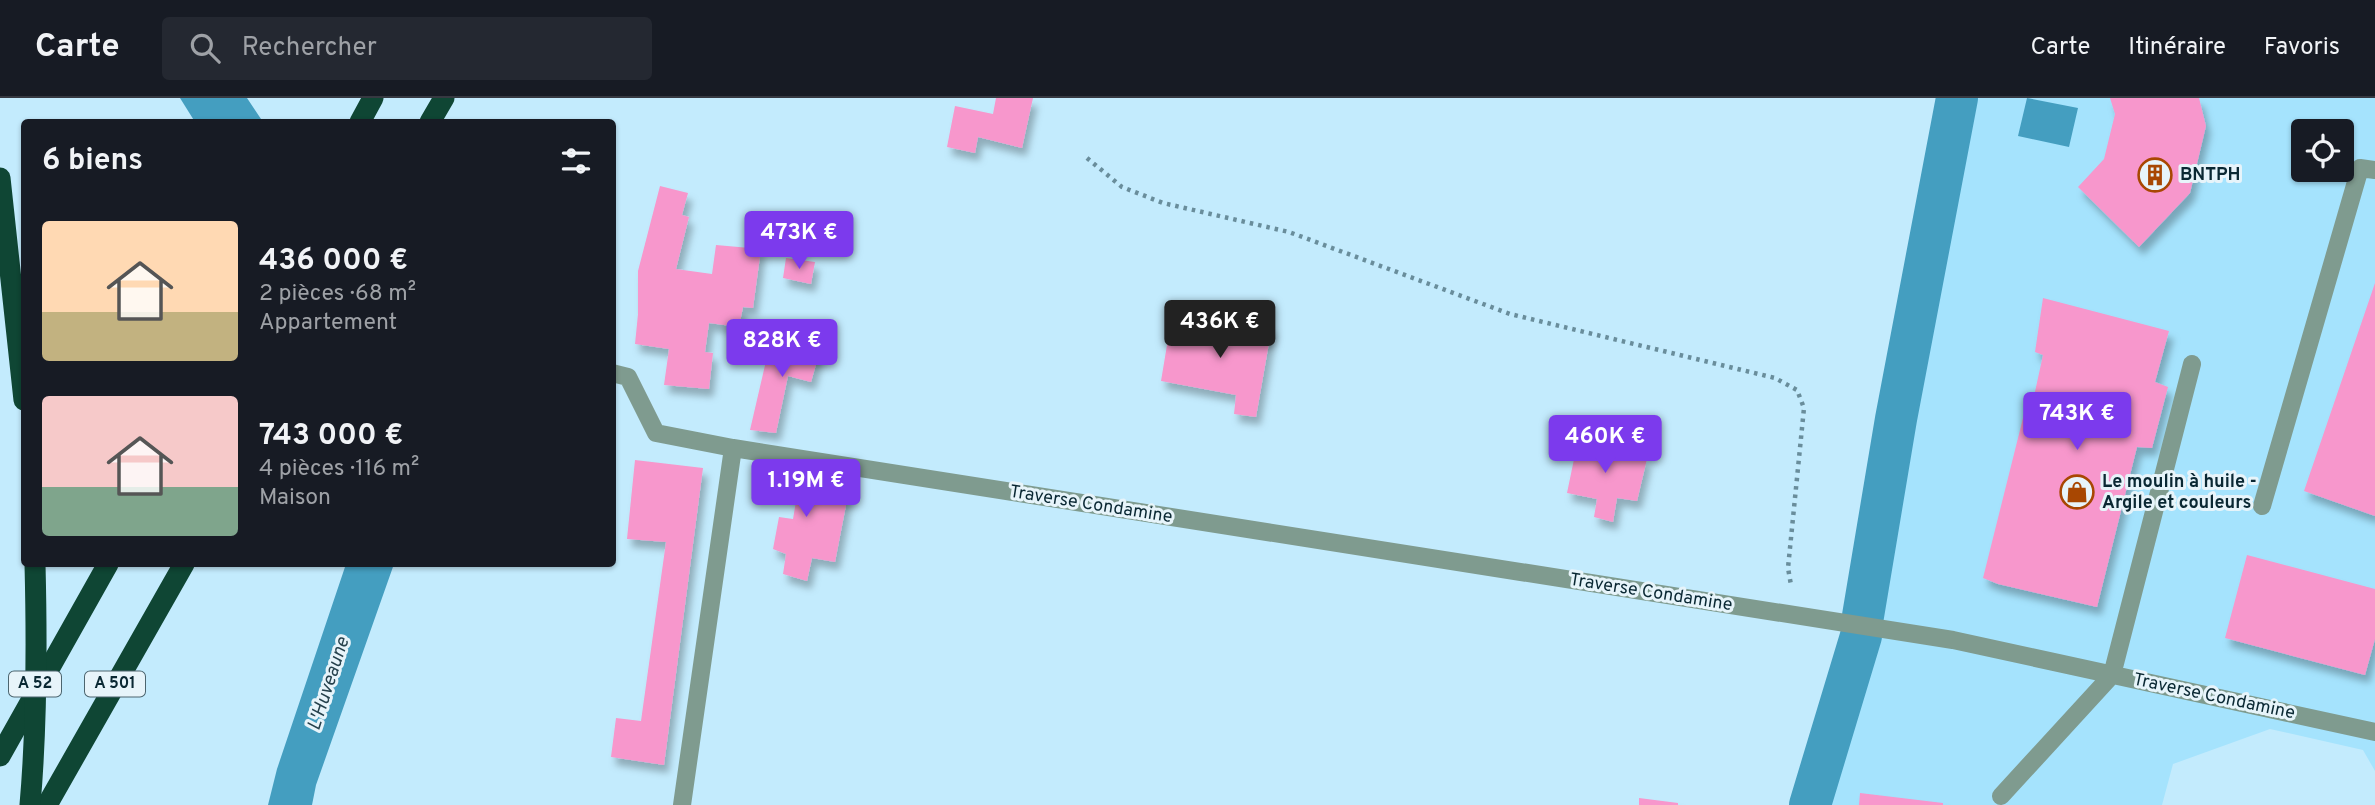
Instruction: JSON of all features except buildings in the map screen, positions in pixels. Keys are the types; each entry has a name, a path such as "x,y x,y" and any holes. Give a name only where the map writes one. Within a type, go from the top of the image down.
{"highway":[{"path":"362,119 373,98"},
{"path":"432,119 444,98"},
{"path":"0,178 21,372"},
{"name":"A 52","path":"30,805 33,773 35,567"},
{"path":"0,756 106,567"},
{"name":"A 501","path":"47,805 182,567"}],"lane":[{"path":"2262,506 2360,168 2375,170"},
{"path":"2001,796 2112,675 2192,364"},
{"name":"Traverse Condamine","path":"616,374 628,377 656,433 733,448 1954,640 2375,732"},
{"path":"682,805 733,448"}],"path":[{"path":"1087,158 1122,187 1163,203 1289,232 1510,313 1775,378 1797,390 1804,408 1788,568 1793,596 1805,617"}],"shaded area":[{"path":"1968,98 2375,98 2375,771 2363,750 2270,729 2173,764 2162,805 1828,805 1874,641 1943,208"}],"water":[{"path":"180,98 247,98 261,119 193,119"},
{"path":"2027,98 2078,108 2069,147 2018,136"},
{"name":"L'Huveaune","path":"345,567 393,567 316,785 312,805 268,805 277,769"}],"waterway":[{"path":"1863,616 1896,419 1957,98"},
{"path":"1810,805 1861,636"}],"place":[{"name":"BNTPH","path":"2155,175"},
{"name":"Le moulin à huile - Argile et couleurs","path":"2077,492"}]}
